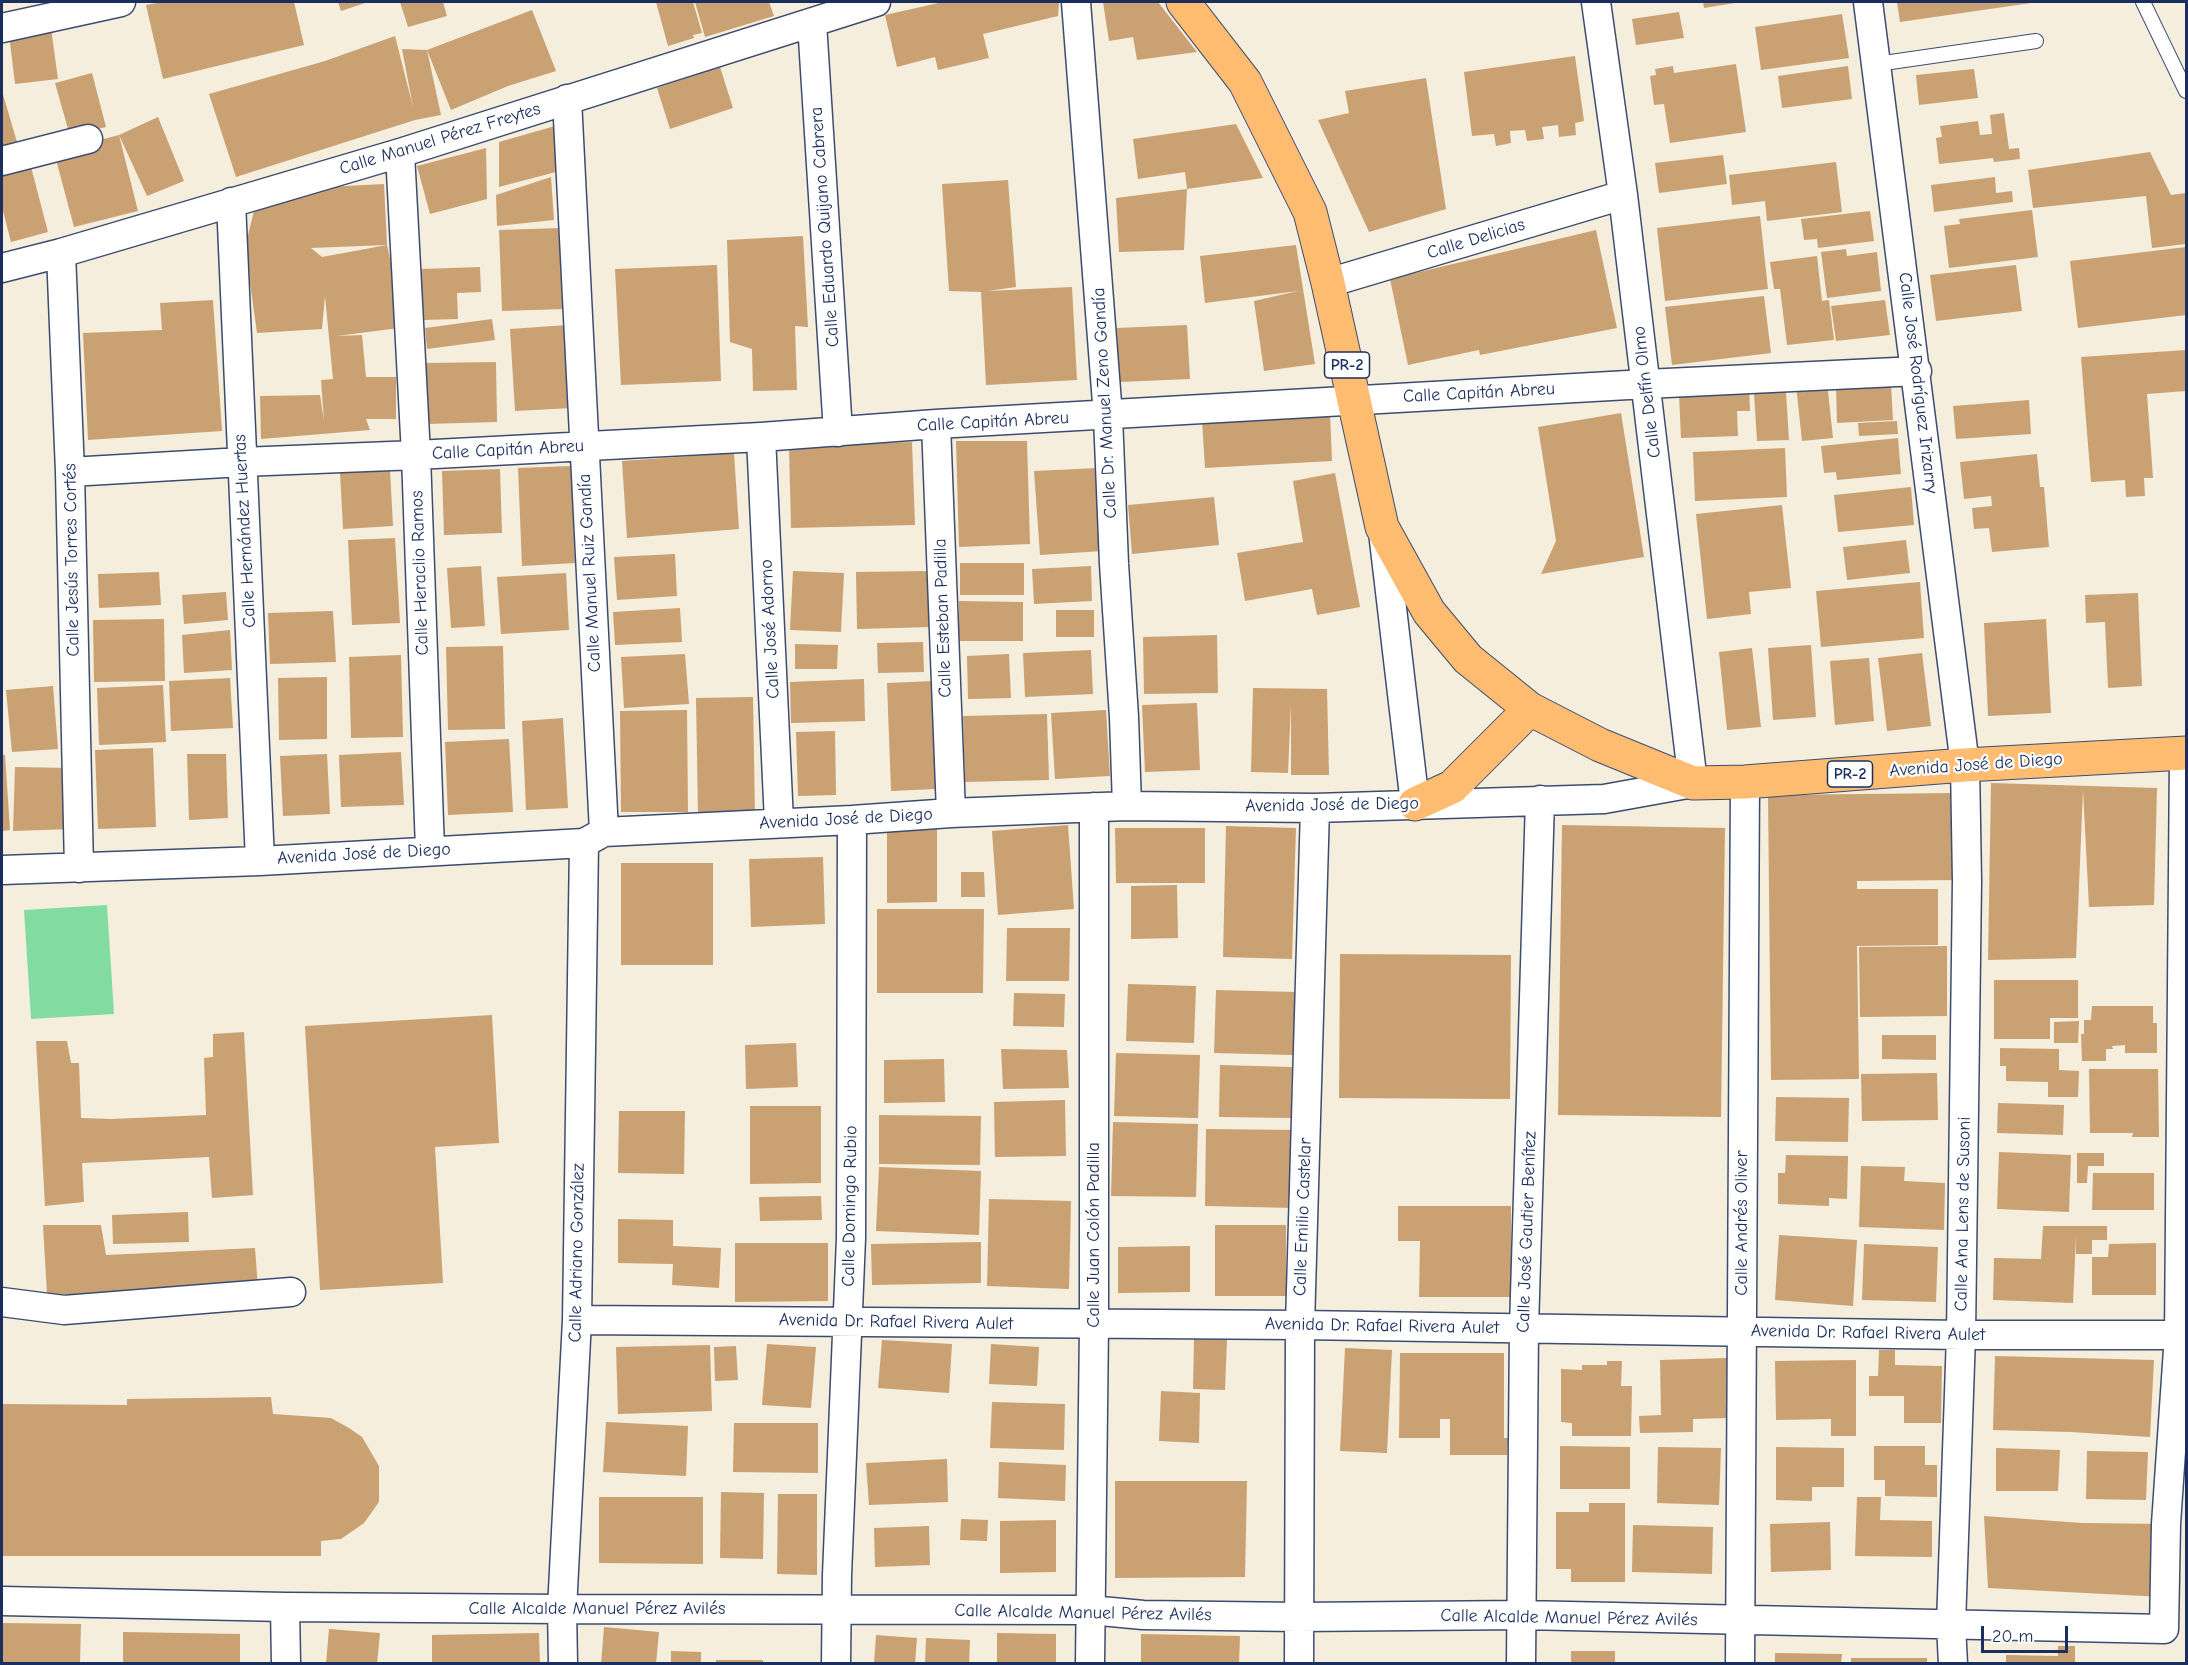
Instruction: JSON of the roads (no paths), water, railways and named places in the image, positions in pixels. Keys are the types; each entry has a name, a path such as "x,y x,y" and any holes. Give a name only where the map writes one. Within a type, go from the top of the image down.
{"main road":[{"name":"PR-2","path":"1183,2 1245,82 1310,212 1355,400 1382,527 1428,612 1468,659 1530,709"},
{"name":"Avenida José de Diego","path":"1530,709 1600,746 1693,783 1745,782 1965,765 2185,753"},
{"path":"1415,804 1452,787 1530,709"}],"street":[{"name":"Calle Manuel Pérez Freytes","path":"2,268 61,253 400,153 876,2"},
{"name":"Calle Dr. Manuel Zeno Gandía","path":"1076,2 1108,416 1127,806"},
{"name":"Calle Delfín Olmo","path":"1596,2 1623,195 1693,783"},
{"name":"Calle José Rodríguez Irizarry","path":"1868,2 1917,371 1965,765"},
{"path":"2,28 112,3"},
{"name":"Calle Eduardo Quijano Cabrera","path":"812,23 838,432"},
{"name":"Calle Manuel Ruiz Gandía","path":"567,99 583,445 594,837"},
{"path":"2,161 88,139"},
{"name":"Calle Heraclio Ramos","path":"400,153 416,455 430,850"},
{"name":"Calle Delicias","path":"1328,283 1623,195"},
{"name":"Calle Hernández Huertas","path":"231,202 260,861"},
{"name":"Calle Jesús Torres Cortés","path":"61,253 70,472 79,868"},
{"name":"Calle Capitán Abreu","path":"70,472 761,437 936,424 1108,416 1355,400 1917,371"},
{"name":"Calle Esteban Padilla","path":"936,424 951,813"},
{"name":"Calle José Adorno","path":"761,437 779,822"},
{"path":"1382,527 1415,804"},
{"path":"2182,1335 2185,753"},
{"name":"Calle Ana Lens de Susoni","path":"1953,1664 1951,1625 1961,1335 1966,881 1965,765"},
{"name":"Calle Andrés Oliver","path":"1740,1664 1745,782"},
{"name":"Avenida José de Diego","path":"2,870 260,861 779,822 951,813 1127,806 1315,808 1604,799 1693,783"},
{"name":"Calle José Gautier Benítez","path":"1521,1664 1524,1328 1540,800"},
{"name":"Calle Juan Colón Padilla","path":"1090,1664 1094,1324 1094,807"},
{"name":"Calle Emilio Castelar","path":"1299,1664 1300,1325 1315,808"},
{"name":"Calle Domingo Rubio","path":"836,1664 851,1238 852,819"},
{"name":"Calle Adriano González","path":"563,1664 562,1609 577,1320 594,837"},
{"path":"2,1302 64,1311 291,1292"},
{"name":"Avenida Dr. Rafael Rivera Aulet","path":"577,1320 1300,1325 1961,1335 2182,1335"},
{"name":"Calle Alcalde Manuel Pérez Avilés","path":"2,1601 285,1607 1090,1610 1143,1615 1298,1617 1522,1615 2164,1629 2166,1524 2182,1335"},
{"path":"285,1607 286,1664"}],"lane":[{"path":"2143,2 2187,91"},
{"path":"1877,64 2036,40"}]}
